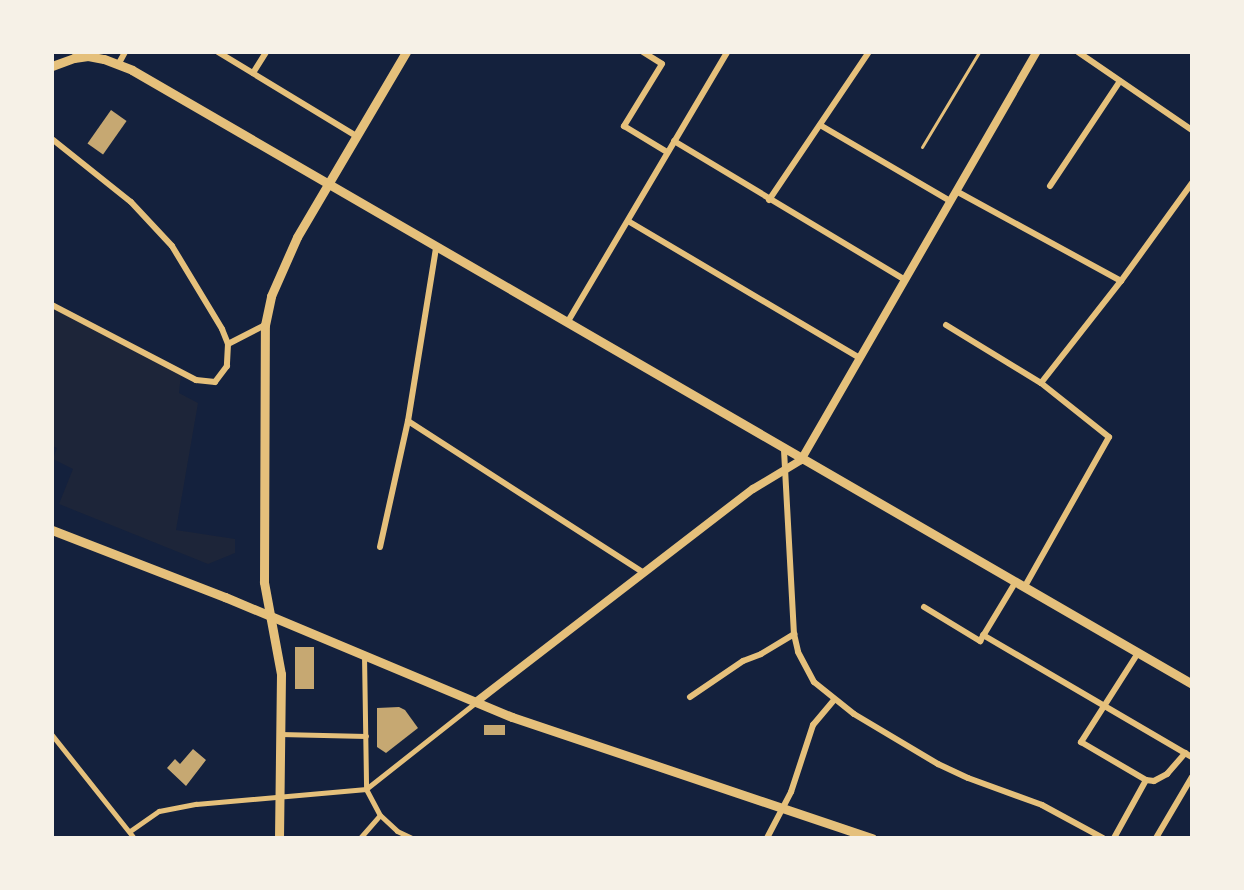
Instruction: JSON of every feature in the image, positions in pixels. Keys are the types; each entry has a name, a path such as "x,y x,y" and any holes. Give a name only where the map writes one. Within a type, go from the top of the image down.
{"main road":[{"path":"92,52 104,59"},
{"path":"279,837 281,674 268,615 264,582 265,325 271,296 281,268 327,184 406,52"},
{"path":"52,66 74,58 104,59 119,63 1191,684"},
{"path":"52,530 268,615 512,717 872,837"}],"street":[{"path":"119,63 125,52"},
{"path":"218,52 356,136"},
{"path":"253,73 266,52"},
{"path":"643,52 662,64 624,126 667,152"},
{"path":"566,323 727,52"},
{"path":"770,200 869,52"},
{"path":"130,831 159,811 172,808 366,789 642,572 753,489 801,460 1037,52"},
{"path":"1078,52 1191,130"},
{"path":"1050,186 1120,81"},
{"path":"820,125 950,201"},
{"path":"52,139 131,202 161,232 184,264 228,344 227,366 222,376 215,382 206,382 185,375 52,305"},
{"path":"674,141 905,280"},
{"path":"1041,383 1121,281 1191,183"},
{"path":"956,191 1121,281"},
{"path":"628,220 860,358"},
{"path":"380,547 408,421 436,248"},
{"path":"228,344 265,325"},
{"path":"924,607 980,641 1019,586 1109,437 1041,383 946,325"},
{"path":"408,421 642,572"},
{"path":"784,450 794,634 805,669 834,700 938,764 968,778 1042,805 1103,837"},
{"path":"690,697 742,661 761,654 794,634"},
{"path":"983,635 1105,706 1188,755 1161,779 1146,780 1081,742 1105,706 1137,654"},
{"path":"364,655 366,789 380,815 397,831 412,837"},
{"path":"767,837 791,792 813,725 834,700"},
{"path":"280,734 366,736"},
{"path":"52,735 134,837"},
{"path":"1156,837 1191,777"},
{"path":"1114,837 1146,780"},
{"path":"360,837 380,815"}],"lane":[{"path":"922,147 979,52"}],"shaded area":[{"path":"53,308 181,375 179,393 198,403 176,530 235,539 235,553 208,564 59,504 73,469 53,459 57,448 52,446"}],"building":[{"path":"111,110 127,121 103,154 87,144"},
{"path":"295,647 314,647 314,689 295,689"},
{"path":"399,707 405,710 418,728 386,753 377,747 377,708"},
{"path":"484,725 505,725 505,735 484,735"},
{"path":"193,749 206,760 186,786 167,768 175,759 180,764"}]}
